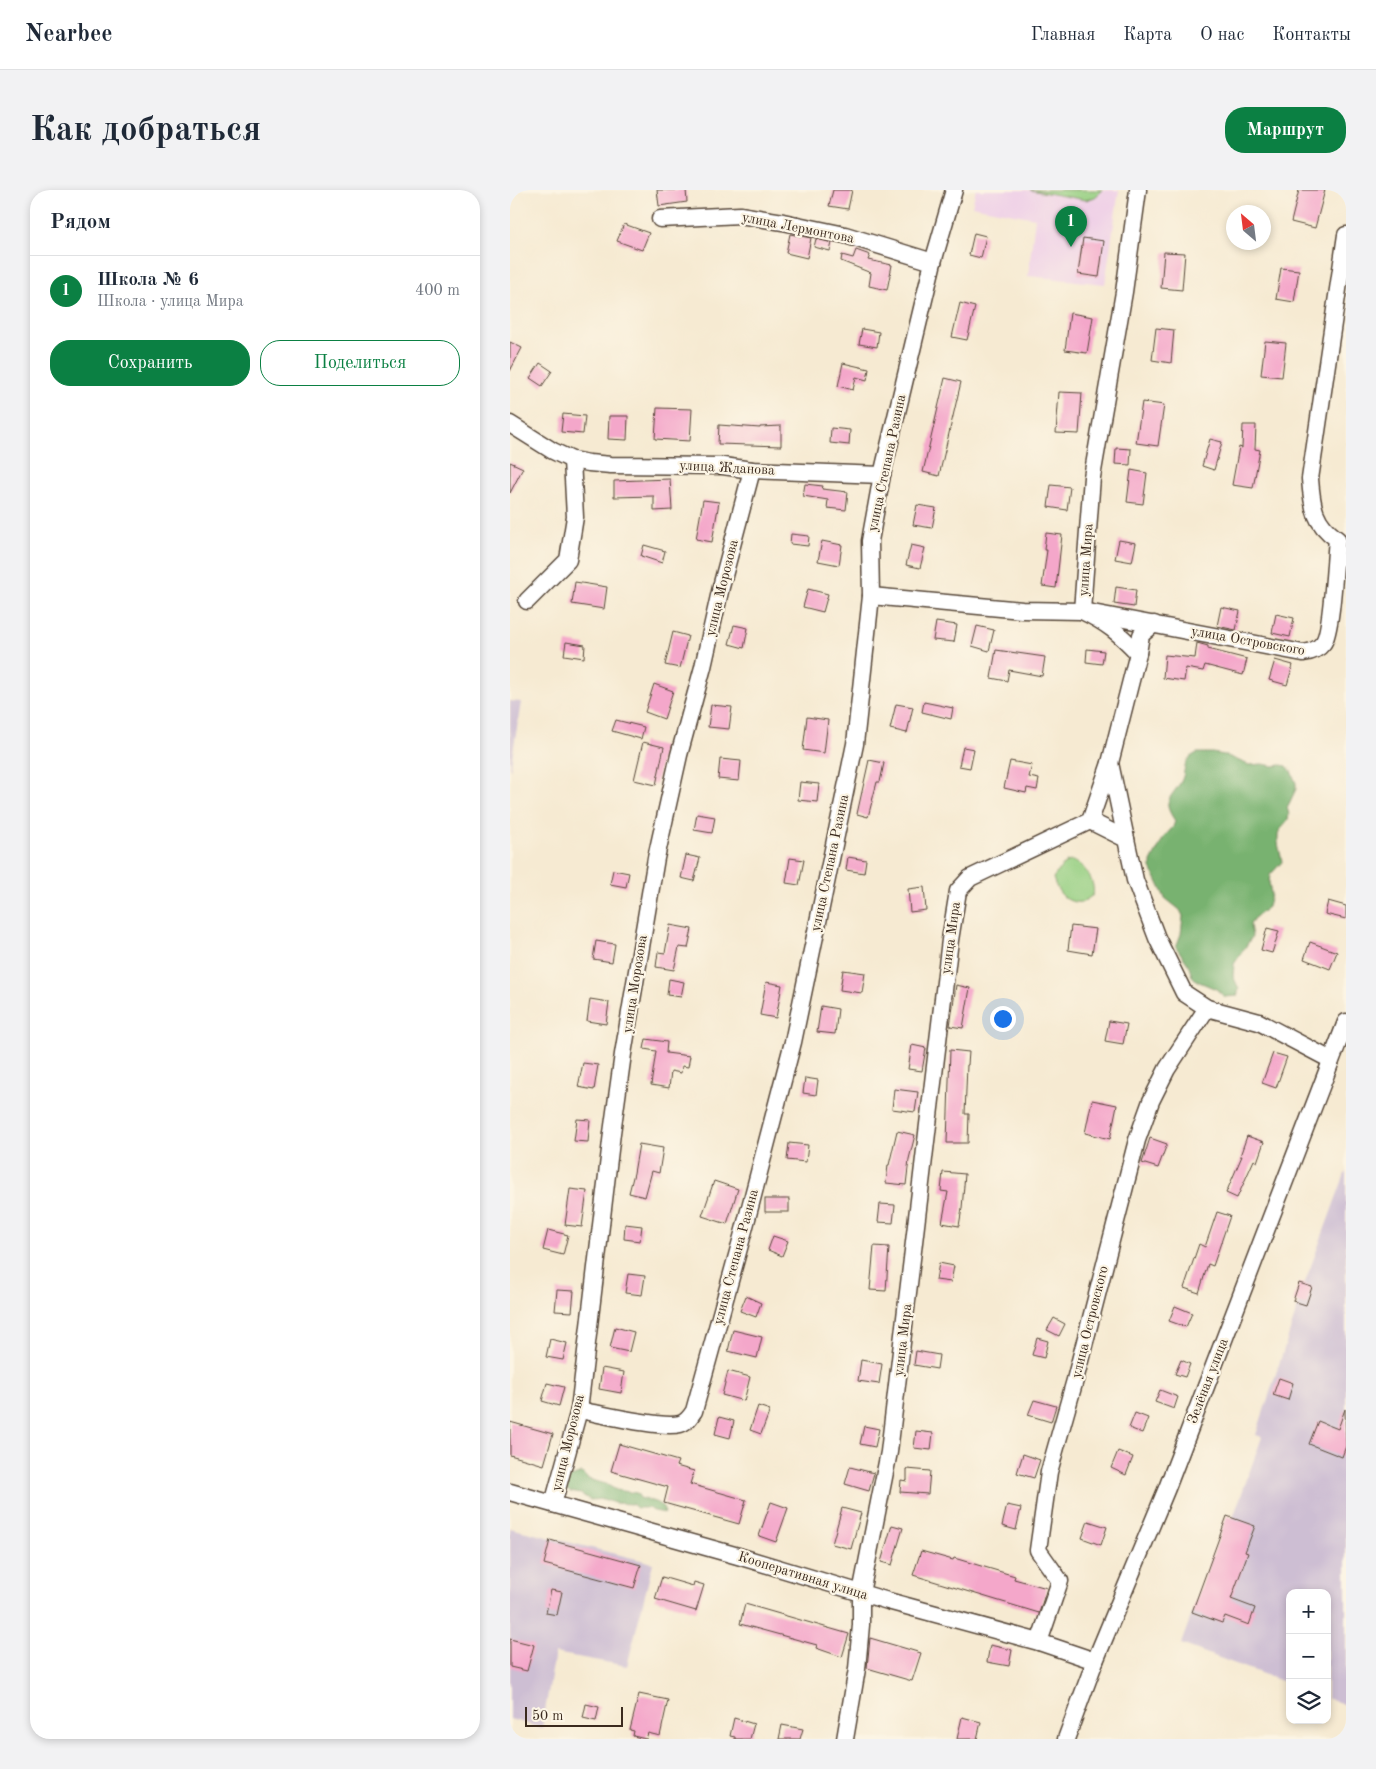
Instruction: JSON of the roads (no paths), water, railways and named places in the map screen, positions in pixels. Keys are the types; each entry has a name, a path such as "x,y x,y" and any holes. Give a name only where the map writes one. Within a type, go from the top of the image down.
{"street":[{"name":"улица Степана Разина","path":"579,1410 660,1424 684,1422 690,1418 694,1411 793,1042 855,744 871,596 870,541 882,476 932,262 954,190"},
{"name":"улица Мира","path":"1138,190 1124,292 1092,477 1082,611 1103,621 1118,632 1138,653"},
{"name":"улица Лермонтова","path":"660,219 740,215 845,235 932,262"},
{"name":"улица Островского","path":"871,596 1022,610 1082,611 1303,653 1314,651 1324,642 1341,540 1325,531 1318,520 1311,498 1310,479 1346,235"},
{"name":"улица Жданова","path":"510,424 553,451 572,460 611,465 723,466 752,470 882,476"},
{"path":"527,601 568,560 575,517 572,460"},
{"name":"улица Морозова","path":"552,1504 579,1410 612,1133 656,858 679,755 752,470"},
{"path":"1126,839 1090,821 1110,763 1141,635 1154,624"},
{"path":"1110,763 1134,880 1157,938 1184,993 1206,1008 1259,1022 1331,1060"},
{"name":"улица Мира","path":"845,1739 857,1669 861,1625 861,1593 889,1452 950,940 958,891 970,878 982,871 1090,821"},
{"name":"улица Островского","path":"1039,1642 1060,1581 1038,1550 1049,1472 1075,1380 1137,1140 1151,1101 1167,1069 1206,1008"},
{"name":"Зелёная улица","path":"1066,1739 1095,1661 1167,1488 1346,1022"},
{"name":"Кооперативная улица","path":"510,1492 1039,1642 1095,1661"}],"place":[{"name":"Школа № 6","path":"1071,247"}]}
